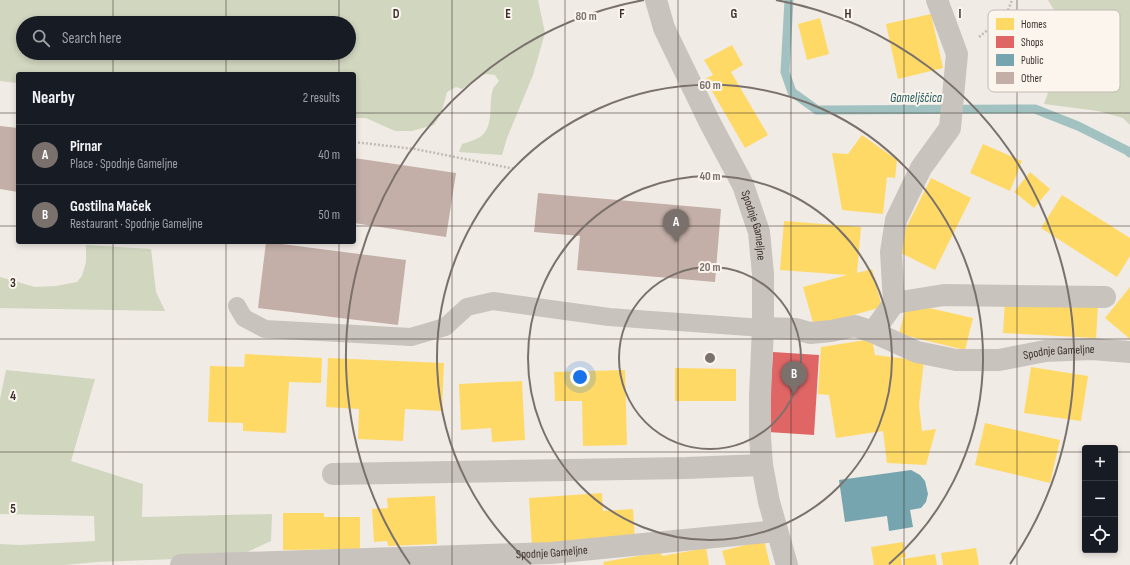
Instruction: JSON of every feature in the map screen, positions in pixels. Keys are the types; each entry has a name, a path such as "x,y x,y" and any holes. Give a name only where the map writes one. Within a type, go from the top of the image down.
{"street":[{"name":"Spodnje Gameljne","path":"656,0 664,28 710,123 743,185 759,232 763,274 763,328 760,395 760,437 762,464 769,502 787,565"},
{"path":"873,332 894,303 891,252 896,220 921,168 950,128 957,54 937,0"},
{"path":"894,303 944,295 1105,296"},
{"name":"Spodnje Gameljne","path":"763,328 796,329 810,333 855,326 873,332 917,352 956,360 999,360 1045,351 1092,349 1130,352"},
{"path":"333,474 686,468 762,464"},
{"name":"Spodnje Gameljne","path":"181,565 551,553 777,530"}],"lane":[{"path":"237,306 244,318 265,330 411,337 445,327 467,307 493,301 609,317 763,328"}],"path":[{"path":"1008,10 1012,0"},
{"path":"957,54 988,29"},
{"path":"356,142 415,149 515,169"}],"green space":[{"path":"0,0 538,0 545,33 533,75 507,138 502,155 459,152 462,144 480,137 485,133 488,127 493,89 499,81 495,75 486,74 478,77 462,89 456,87 447,92 441,114 434,125 412,131 395,131 366,118 356,118 356,72 16,72 16,83 0,81"},
{"path":"1048,0 1130,0 1130,125 1123,118 1098,111 1044,104 1048,92 1120,92 1120,10 1054,10"},
{"path":"86,245 151,249 156,292 165,311 0,308 0,277 35,287 56,286 77,282 82,276 86,262"},
{"path":"6,370 95,379 71,461 143,484 142,517 272,514 271,541 245,553 230,557 96,562 65,565 0,565 0,544 20,545 95,541 94,516 0,514 0,399"}],"building: Homes":[{"path":"931,14 943,68 898,79 886,24"},
{"path":"820,18 829,54 807,60 798,24"},
{"path":"732,45 743,65 731,72 768,135 745,148 705,79 713,75 704,60"},
{"path":"862,135 897,160 895,178 887,177 883,214 842,210 832,153 848,154"},
{"path":"983,144 1022,161 1010,191 970,173"},
{"path":"1030,172 1050,189 1034,208 1014,192"},
{"path":"931,178 971,198 935,270 895,250"},
{"path":"1062,195 1130,238 1130,256 1117,277 1041,228"},
{"path":"784,221 861,227 857,273 872,269 882,307 814,326 803,287 847,275 780,270"},
{"path":"1130,287 1130,339 1105,318"},
{"path":"1005,300 1098,305 1096,338 1003,333"},
{"path":"907,303 973,318 965,350 899,334"},
{"path":"872,339 875,355 924,361 919,405 922,431 936,429 926,465 887,463 883,431 836,438 829,395 818,394 821,347"},
{"path":"245,354 322,358 321,383 289,382 286,433 243,431 243,423 208,422 210,366 244,367"},
{"path":"328,358 444,363 442,411 405,409 403,441 358,439 359,409 326,407"},
{"path":"1031,367 1088,376 1081,421 1024,413"},
{"path":"675,368 736,369 736,401 675,401"},
{"path":"625,370 627,445 583,446 582,401 555,401 554,372"},
{"path":"522,381 525,440 492,442 491,428 461,430 459,384"},
{"path":"985,423 1060,440 1050,483 975,465"},
{"path":"602,493 603,511 633,509 635,540 532,547 529,498"},
{"path":"435,496 437,544 388,546 387,541 374,542 372,509 388,508 387,498"},
{"path":"283,513 324,513 324,517 360,517 360,549 283,550"},
{"path":"764,540 770,565 726,565 722,551"},
{"path":"903,542 906,557 901,558 902,565 874,565 871,547"},
{"path":"706,548 709,565 604,565 603,562 661,552 662,556"},
{"path":"976,548 979,565 943,565 941,553"},
{"path":"935,554 937,565 904,565 903,559"}],"building: Shops":[{"path":"773,352 819,355 814,435 768,432"}],"building: Public":[{"path":"911,470 920,475 925,481 928,494 926,502 921,508 910,510 913,527 889,531 887,516 845,522 839,480"}],"building: Other":[{"path":"0,126 16,128 16,192 0,189"},
{"path":"356,158 456,173 446,237 356,223"},
{"path":"538,193 721,209 715,282 577,270 580,236 534,232"},
{"path":"266,244 282,244 406,260 398,325 258,308"}],"waterway":[{"name":"Gameljščica","path":"789,0 785,72 792,92 817,110 1035,109 1078,126 1130,153"}],"place":[{"name":"Pirnar","path":"676,242"},
{"name":"Gostilna Maček","path":"794,394"}]}
